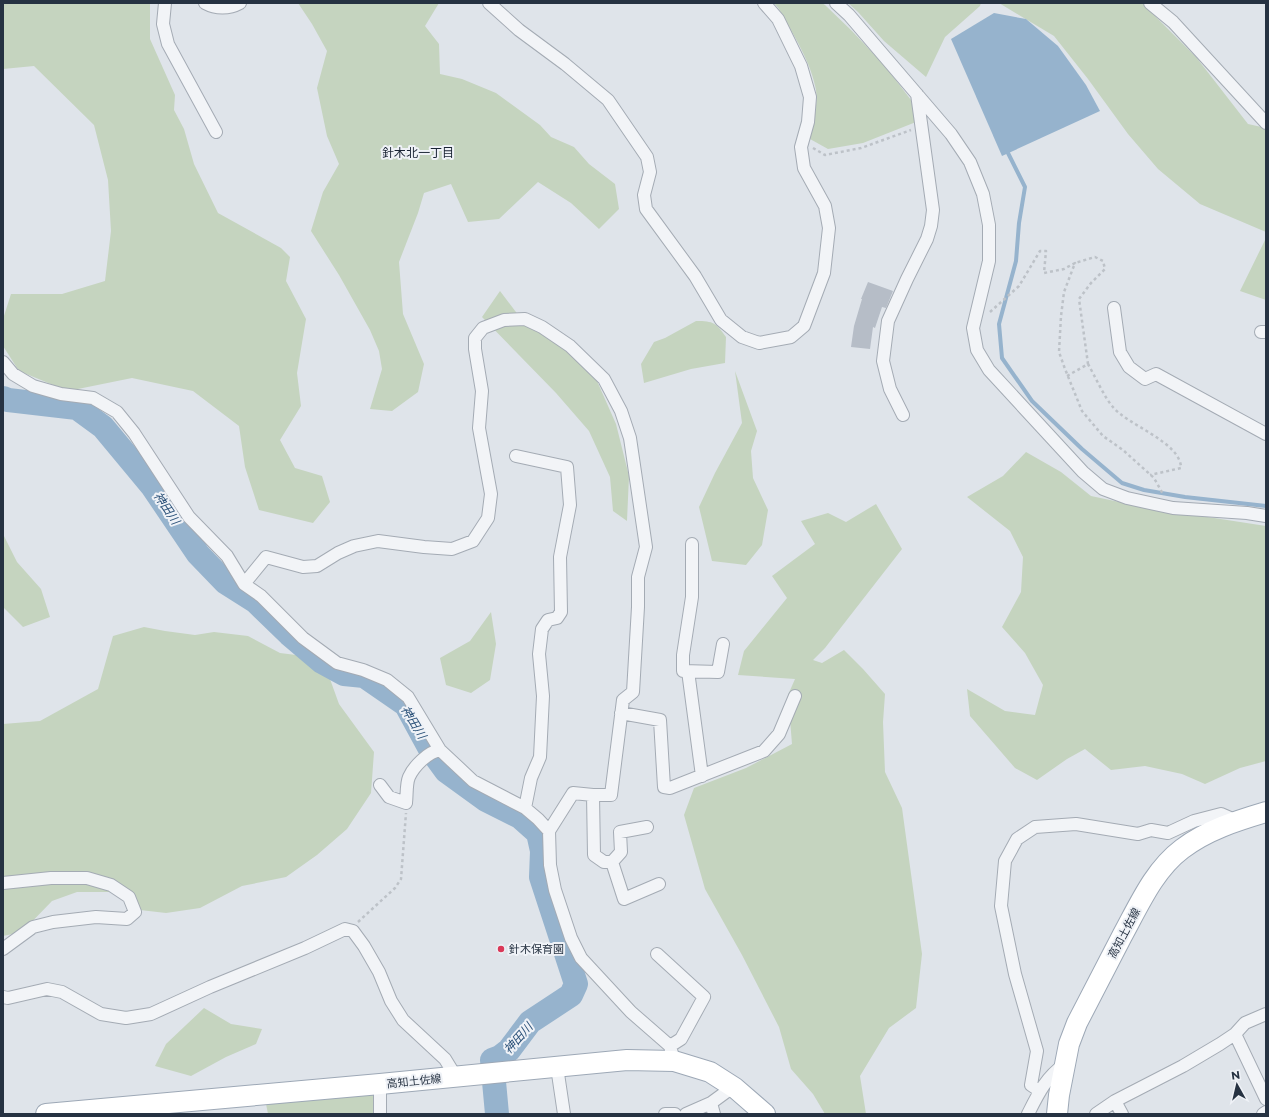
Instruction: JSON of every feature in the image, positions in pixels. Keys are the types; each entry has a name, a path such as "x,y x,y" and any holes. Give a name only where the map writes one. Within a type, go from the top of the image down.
{"main road":[{"name":"高知土佐線","path":"1057,1114 1059,1095 1069,1044 1077,1023 1147,889 1168,862 1182,849 1206,833 1237,820 1266,812"},
{"name":"高知土佐線","path":"46,1114 96,1112 456,1077 627,1060 672,1053 710,1072 735,1088 765,1114"}],"street":[{"path":"165,3 163,24 168,44 216,132"},
{"path":"205,3 223,8 235,6 240,3"},
{"path":"489,3 519,30 565,64 608,100 647,157 650,172 644,195 646,209 695,276 721,320 742,337 759,343 791,337 804,326 824,273 830,228 826,206 804,168 801,147 808,122 810,96 801,66 778,19 764,3"},
{"path":"836,3 849,14 951,134 970,162 983,194 989,225 989,261 972,328 977,350 988,370 1083,472 1103,489 1128,498 1173,508 1247,513 1266,516"},
{"path":"1150,3 1173,22 1266,123"},
{"path":"903,415 890,389 882,361 888,321 927,239 931,226 933,210 917,94"},
{"path":"1114,308 1120,352 1129,367 1145,379 1156,374 1266,434"},
{"path":"244,584 266,557 303,567 317,566 338,553 354,546 378,541 424,548 452,549 474,541 488,518 491,494 479,428 482,391 475,349 475,338 483,328 504,320 525,319 542,327 570,346 604,379 620,411 630,438 646,546 638,577 638,607 633,692 622,700 611,795 572,793 549,831 550,865 555,890 571,938 581,958 631,1012 672,1053 704,997 657,954"},
{"path":"3,362 13,374 33,386 61,394 93,398 117,412 134,434 189,517 227,556 244,584 261,596 303,638 337,663 363,670 387,680 408,697 440,750 474,781 525,808 538,818 549,831"},
{"path":"516,456 567,467 570,505 560,557 561,612 557,618 548,620 542,629 539,654 543,696 540,757 531,778 525,808"},
{"path":"692,544 692,597 683,655 683,671 718,672 723,644"},
{"path":"688,671 702,776"},
{"path":"621,713 660,720 664,787 670,788 764,751 779,734 795,696"},
{"path":"380,785 389,797 406,803 408,778 417,766 435,751 440,750"},
{"path":"593,795 594,855 604,862 612,862 621,852 620,832 647,827"},
{"path":"1040,1092 1031,1085 1037,1051 1015,974 1001,906 1005,861 1017,839 1035,827 1076,824 1138,834 1151,830 1168,833 1194,821 1221,814 1237,820"},
{"path":"612,862 624,899 659,884"},
{"path":"3,883 51,878 87,878 111,885 130,897 135,912 127,919 96,917 53,922 33,927 3,949"},
{"path":"3,997 8,998 47,989 62,992 101,1014 126,1018 151,1014 210,987 305,948 345,929 353,931 364,946 379,972 391,1001 403,1020 445,1059 456,1077"},
{"path":"1096,1114 1115,1101 1183,1066 1220,1044 1235,1034 1245,1023 1266,1014"},
{"path":"1235,1034 1266,1099"},
{"path":"1028,1114 1040,1092 1055,1072 1065,1064"},
{"path":"557,1067 564,1114"},
{"path":"380,1084 380,1114"},
{"path":"686,1114 712,1109 726,1092 735,1088"},
{"path":"1115,1101 1122,1114"},
{"path":"665,1114 675,1114"}],"path":[{"path":"803,142 825,155 861,148 922,126"},
{"path":"972,328 1019,286 1040,251 1046,251 1044,273 1064,269 1075,263 1095,257 1103,261 1105,269 1091,283 1079,299 1088,364 1113,408 1168,446 1181,461 1181,468 1150,475"},
{"path":"1075,263 1064,292 1061,316 1059,352 1067,376 1082,411 1103,436 1123,450 1154,478 1163,493 1165,506"},
{"path":"1067,376 1088,364"},
{"path":"353,931 359,921 395,888 401,879 406,803"}],"green space":[{"path":"3,3 150,3 150,39 175,95 174,110 184,129 194,164 218,213 281,248 290,257 286,281 306,319 297,373 301,406 280,440 295,468 322,476 330,502 313,523 259,510 245,467 239,426 193,391 132,378 68,391 19,371 3,346 3,319 11,294 62,294 105,281 111,231 108,180 94,125 34,66 3,69"},
{"path":"298,3 439,3 425,26 439,44 440,74 462,79 496,93 540,125 551,137 574,147 589,164 615,184 619,209 599,229 571,203 538,182 499,219 468,222 451,184 424,193 399,262 403,314 424,364 418,392 392,411 370,409 382,369 379,351 370,330 339,275 311,231 323,192 339,164 327,136 317,88 327,51"},
{"path":"774,3 822,3 825,5 885,66 911,100 916,122 863,143 828,149 810,139 816,102 814,80 801,48 779,9"},
{"path":"848,3 981,3 980,6 945,37 926,77 884,41"},
{"path":"999,3 1142,3 1196,57 1248,124 1266,128 1266,232 1200,204 1158,169 1128,134 1088,79 1054,36"},
{"path":"1266,238 1266,300 1240,291"},
{"path":"500,291 522,320 567,350 597,381 616,424 629,476 627,521 613,511 610,477 589,431 556,393 482,317"},
{"path":"696,321 711,322 720,329 726,337 725,363 691,369 644,383 641,364 654,342 665,338"},
{"path":"735,371 757,431 751,451 753,478 768,510 762,545 746,565 712,561 699,507 715,473 742,423"},
{"path":"1026,452 1061,472 1091,496 1143,507 1266,526 1266,761 1240,768 1205,784 1182,774 1145,766 1111,770 1085,749 1067,759 1037,780 1015,768 970,716 967,689 1005,711 1035,715 1043,685 1025,653 1002,627 1021,592 1023,557 1010,531 967,497 1003,476"},
{"path":"876,504 902,549 825,648 813,660 822,663 844,650 885,694 883,722 885,772 902,808 922,954 916,1008 889,1028 860,1076 866,1114 825,1114 813,1094 791,1069 779,1027 742,955 705,889 684,815 694,788 746,768 792,744 788,695 795,679 738,675 744,651 787,598 772,576 815,544 801,521 828,513 846,522"},
{"path":"3,534 17,562 41,589 50,617 23,627 3,607"},
{"path":"491,612 496,644 490,680 471,693 446,685 440,658 470,641"},
{"path":"144,627 195,635 214,632 248,636 280,653 296,655 326,668 339,704 374,752 371,793 347,829 317,855 286,877 242,886 200,908 166,913 140,910 114,892 77,892 52,901 22,932 3,936 3,724 40,721 98,689 113,636"},
{"path":"204,1008 231,1024 262,1029 256,1044 226,1057 191,1076 155,1066 166,1044"},
{"path":"375,1091 376,1114 268,1114 266,1104"}],"water":[{"path":"994,13 1026,19 1058,46 1086,85 1100,111 1002,156 951,39"}],"building":[{"path":"868,282 893,291 886,308 882,307 875,328 873,327 870,349 851,347 854,326 861,299"}],"waterway":[{"path":"1008,153 1025,187 1019,223 1016,261 999,324 1002,358 1032,401 1082,449 1122,483 1144,490 1185,497 1266,506"},
{"name":"神田川","path":"3,398 8,400 77,408 103,427 152,486 198,554 225,582 255,601 289,634 322,662 344,674 364,676 406,705 430,749 446,771 486,800 520,817 538,833 542,851 541,877 576,984 571,995 530,1022 509,1050 500,1057 492,1060 497,1114"}],"place":[{"name":"針木保育園","path":"501,949"}],"district":[{"name":"針木北一丁目","path":"418,152"}]}
